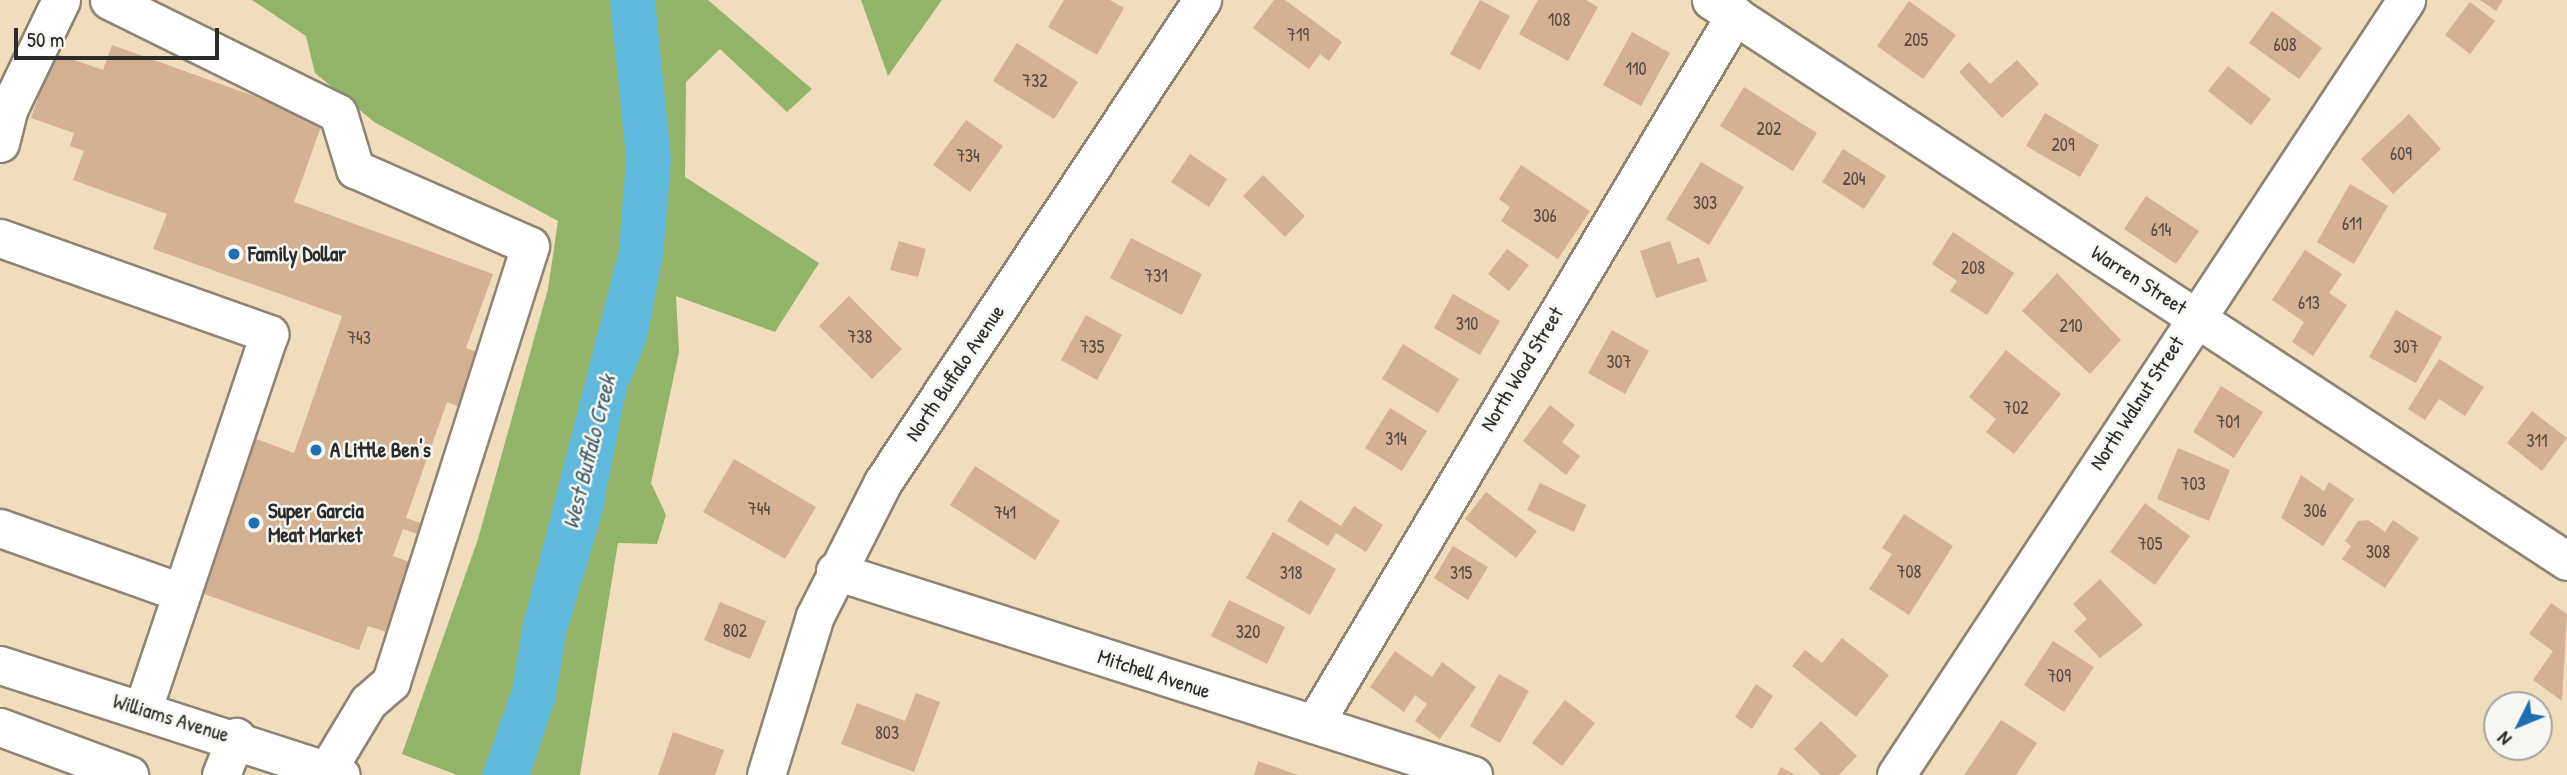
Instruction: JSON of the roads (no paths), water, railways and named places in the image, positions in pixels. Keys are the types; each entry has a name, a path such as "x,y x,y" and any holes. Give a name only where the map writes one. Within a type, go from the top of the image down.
{"street":[{"path":"0,143 9,108 61,0"},
{"path":"109,0 338,113 355,169 530,246 391,682 368,702 330,773"},
{"name":"North Buffalo Avenue","path":"766,775 835,571 883,482 1202,0"},
{"name":"North Walnut Street","path":"1896,775 2193,316 2406,0"},
{"name":"Warren Street","path":"1723,8 2567,561"},
{"name":"North Wood Street","path":"1314,724 1723,8"},
{"path":"0,238 269,334 177,591 142,708"},
{"path":"0,528 177,591"},
{"name":"Mitchell Avenue","path":"835,571 1314,724 1386,762 1474,775"},
{"name":"Williams Avenue","path":"0,665 236,737 330,773"},
{"path":"0,727 128,775"},
{"path":"221,775 236,737"}],"water":[{"name":"West Buffalo Creek","path":"610,0 655,0 671,159 663,256 646,343 626,392 601,518 566,634 555,701 530,775 482,775 512,689 523,624 619,250 626,158"}],"place":[{"name":"Family Dollar","path":"234,254"},
{"name":"A Little Ben's","path":"316,450"},
{"name":"Super Garcia Meat Market","path":"254,523"}]}
